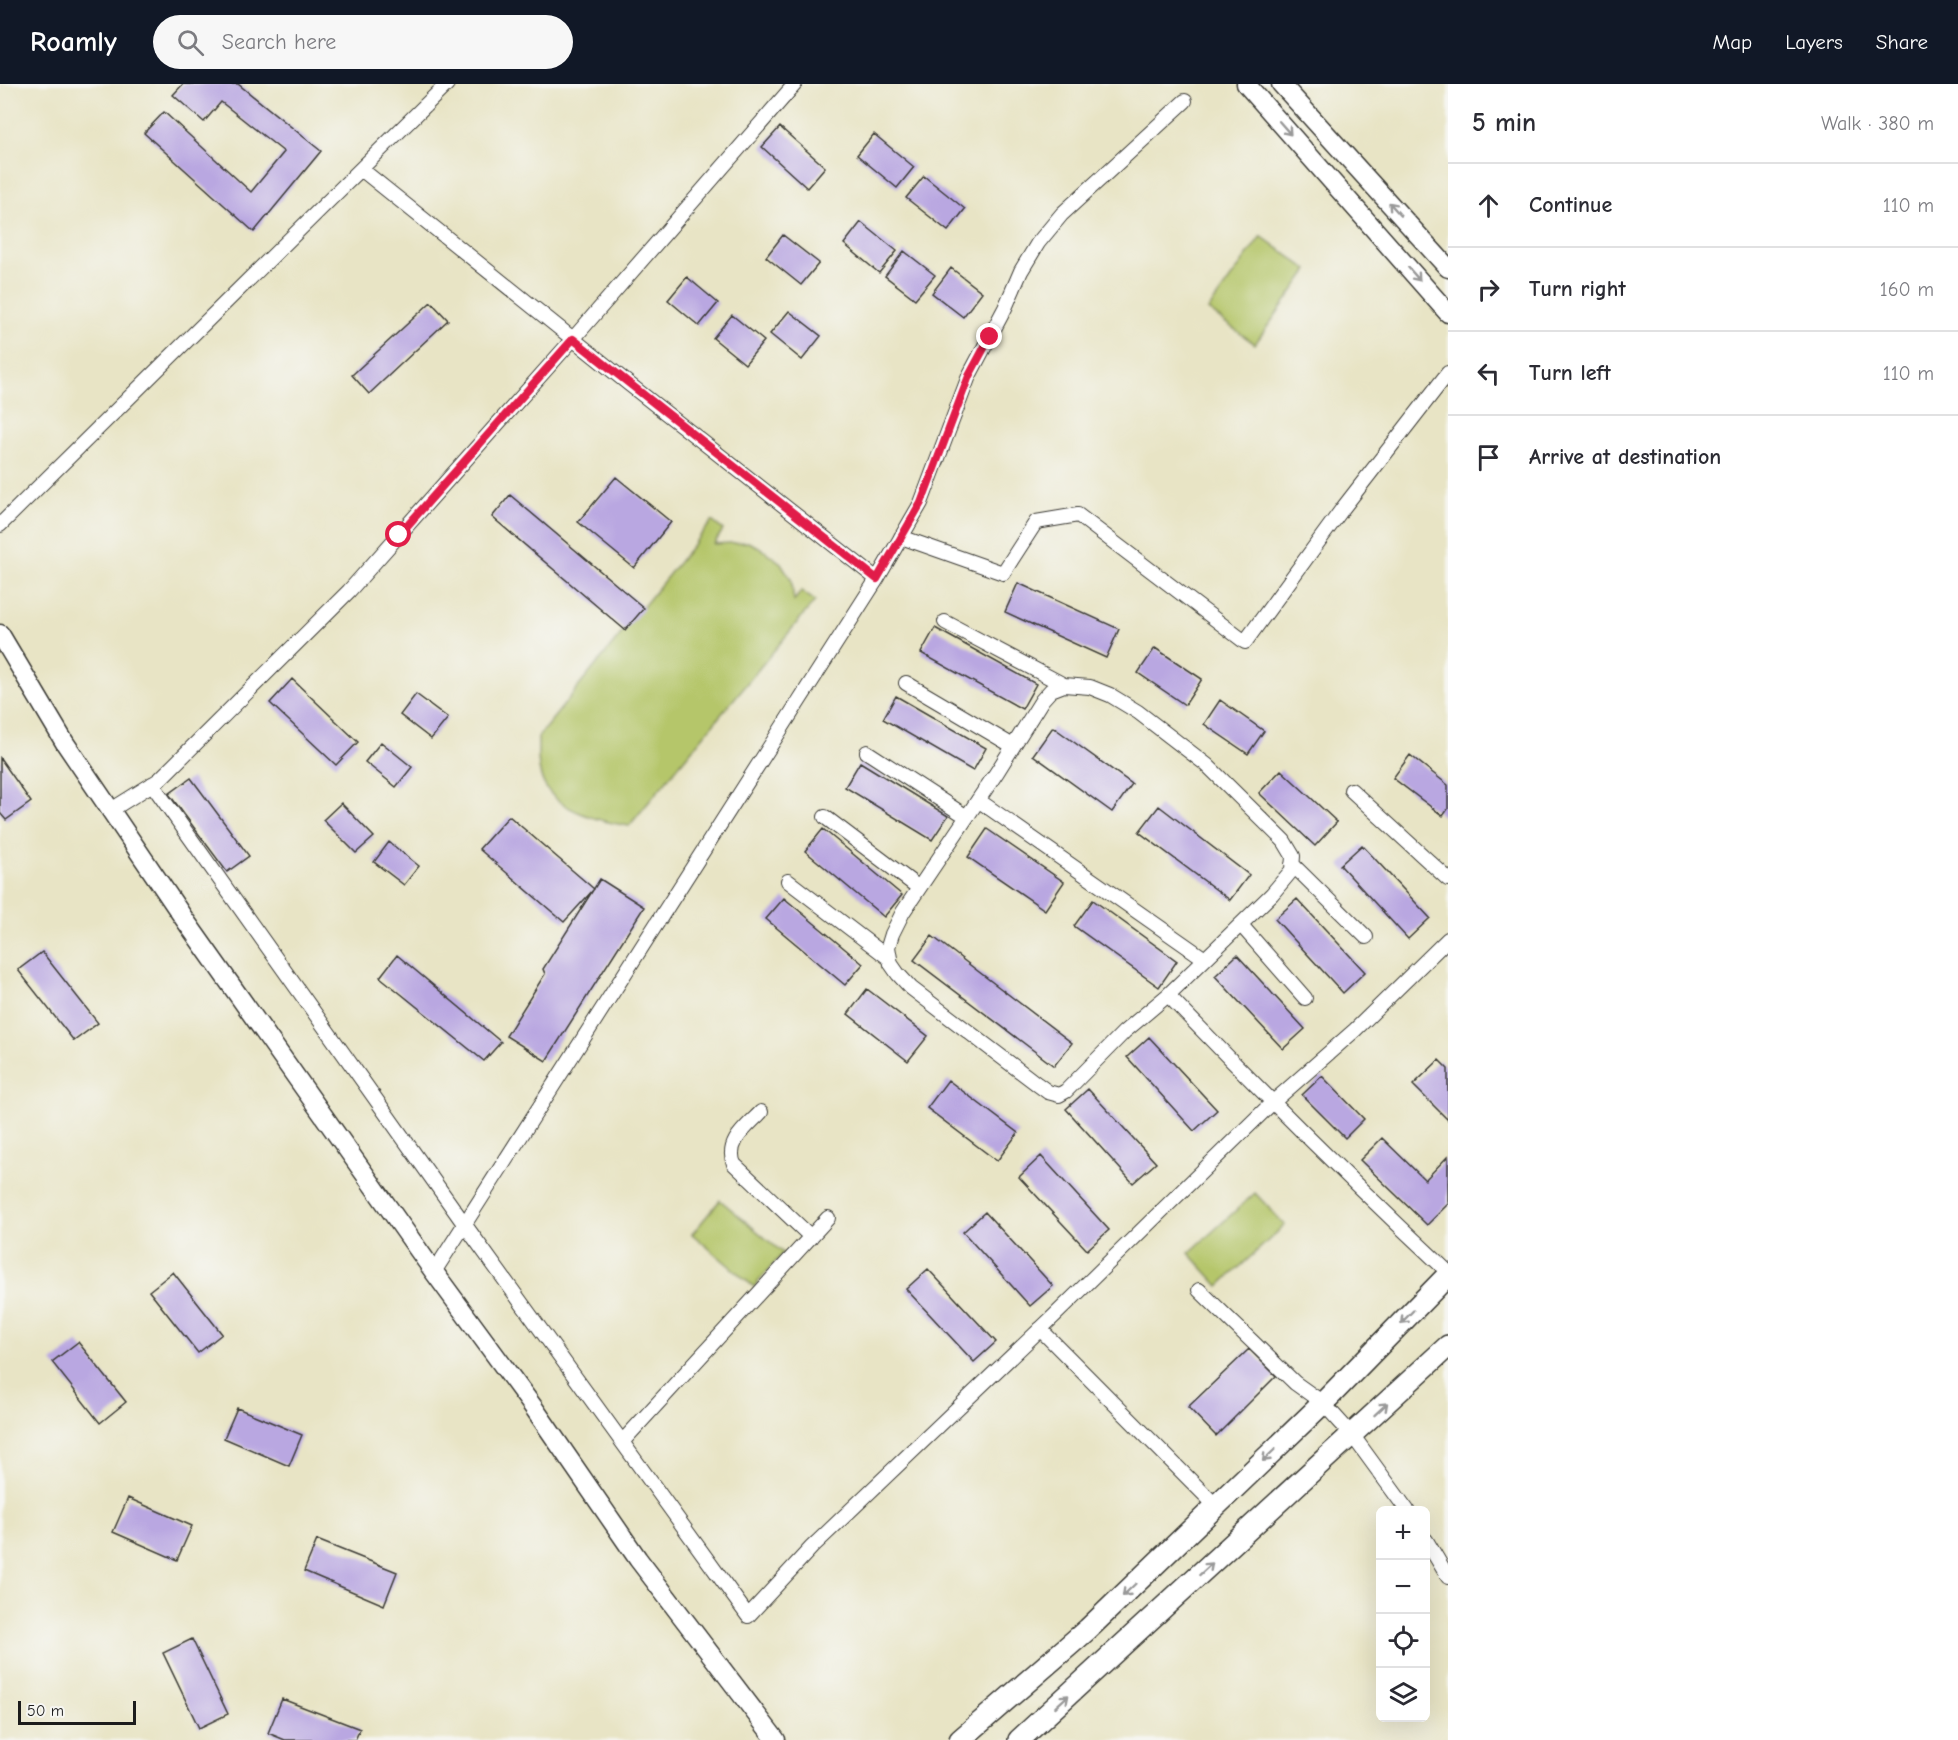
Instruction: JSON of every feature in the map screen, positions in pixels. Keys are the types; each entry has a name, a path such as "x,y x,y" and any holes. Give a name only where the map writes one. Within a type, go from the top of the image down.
{"main road":[{"path":"960,1740 1088,1629 1323,1404 1448,1274"},
{"path":"1019,1740 1353,1436 1448,1346"}],"street":[{"path":"0,525 447,84"},
{"path":"111,810 159,780 349,591 795,84"},
{"path":"1246,84 1448,313"},
{"path":"1281,84 1448,268"},
{"path":"435,1272 877,579 921,503 969,376 1005,308 1021,271 1038,243 1062,214 1185,101"},
{"path":"361,169 877,579"},
{"path":"901,537 1003,573 1036,522 1078,515 1245,642 1343,508 1448,373"},
{"path":"945,622 1065,685 1090,687 1110,695 1138,712 1207,765 1284,841 1293,856 1292,870 1241,925 1168,995 1124,1032 1076,1082 1059,1095 1048,1092 911,988 898,974 890,959 888,947 903,912 1042,700 1051,690 1065,685"},
{"path":"0,634 65,743 192,930 534,1408 638,1559 776,1740"},
{"path":"906,683 1013,746"},
{"path":"867,752 967,817"},
{"path":"153,784 465,1225 748,1616 812,1546 1040,1329 1272,1103 1355,1030 1448,939"},
{"path":"1351,790 1448,879"},
{"path":"978,800 1205,959"},
{"path":"825,817 919,888"},
{"path":"1292,864 1366,938"},
{"path":"788,881 890,959"},
{"path":"1241,925 1305,998"},
{"path":"1168,995 1272,1103 1448,1274"},
{"path":"761,1112 737,1137 731,1147 734,1164 811,1237"},
{"path":"622,1443 828,1218"},
{"path":"1199,1290 1295,1383 1323,1404 1353,1436 1404,1506"},
{"path":"1040,1329 1216,1506"},
{"path":"1430,1548 1448,1578"}],"green space":[{"path":"1261,236 1308,270 1255,344 1208,310"},
{"path":"712,521 723,530 714,544 748,542 759,547 781,563 791,579 794,601 801,591 815,601 629,826 606,822 582,814 559,801 544,784 539,767 538,737"},
{"path":"1255,1193 1285,1225 1219,1286 1189,1253"},
{"path":"720,1200 783,1253 754,1287 692,1234"}],"building":[{"path":"183,84 238,84 321,151 254,232 144,133 164,112 251,192 284,152 221,102 204,122 173,95"},
{"path":"780,127 825,167 807,188 762,147"},
{"path":"874,134 914,167 897,188 857,155"},
{"path":"924,176 965,209 948,231 906,198"},
{"path":"861,222 897,251 879,273 844,244"},
{"path":"783,235 819,263 801,285 766,257"},
{"path":"904,251 935,275 915,299 885,276"},
{"path":"951,268 982,292 963,317 932,293"},
{"path":"687,277 718,303 699,326 668,300"},
{"path":"431,302 448,320 369,394 352,375"},
{"path":"789,311 821,336 802,360 770,334"},
{"path":"732,315 764,341 745,364 713,338"},
{"path":"616,477 671,522 634,568 578,522"},
{"path":"510,495 644,608 625,630 492,517"},
{"path":"1018,583 1119,629 1106,658 1005,612"},
{"path":"935,628 1036,684 1022,709 921,653"},
{"path":"1155,648 1202,679 1185,705 1138,673"},
{"path":"292,679 358,742 336,765 270,703"},
{"path":"416,694 448,718 431,739 400,715"},
{"path":"896,696 986,748 973,771 883,719"},
{"path":"1220,700 1264,731 1248,754 1204,724"},
{"path":"1053,727 1132,784 1112,812 1033,755"},
{"path":"381,742 412,767 396,787 365,762"},
{"path":"1410,755 1448,785 1448,809 1443,816 1393,778"},
{"path":"0,758 31,802 6,820 0,813"},
{"path":"860,762 948,816 932,840 845,787"},
{"path":"1281,770 1337,822 1315,846 1259,793"},
{"path":"191,778 249,856 227,872 169,794"},
{"path":"341,803 374,837 356,853 323,820"},
{"path":"1159,806 1249,875 1230,900 1139,832"},
{"path":"509,816 594,889 564,922 479,849"},
{"path":"823,829 902,895 884,917 805,851"},
{"path":"987,829 1064,882 1045,910 968,857"},
{"path":"389,842 419,866 404,885 374,862"},
{"path":"1362,845 1430,918 1408,939 1340,865"},
{"path":"600,879 644,907 546,1061 506,1036 545,974 543,969"},
{"path":"784,898 863,964 845,985 766,919"},
{"path":"1297,899 1365,972 1343,993 1275,919"},
{"path":"1093,900 1177,961 1159,987 1074,926"},
{"path":"932,936 1072,1043 1054,1066 914,960"},
{"path":"42,952 98,1023 74,1041 18,970"},
{"path":"397,955 501,1042 484,1061 380,977"},
{"path":"1237,955 1305,1029 1283,1049 1215,976"},
{"path":"867,989 928,1036 908,1061 848,1014"},
{"path":"1149,1037 1217,1110 1194,1131 1127,1057"},
{"path":"1439,1060 1448,1069 1448,1120 1413,1085"},
{"path":"1322,1076 1364,1119 1345,1138 1302,1095"},
{"path":"948,1080 1018,1133 997,1161 927,1108"},
{"path":"1088,1089 1156,1163 1133,1183 1066,1109"},
{"path":"1382,1138 1425,1180 1448,1156 1448,1204 1427,1225 1360,1160"},
{"path":"1041,1156 1109,1230 1087,1250 1019,1177"},
{"path":"985,1212 1053,1286 1030,1306 963,1232"},
{"path":"928,1269 996,1342 974,1362 906,1289"},
{"path":"173,1272 222,1334 198,1353 149,1291"},
{"path":"78,1342 126,1402 100,1423 52,1362"},
{"path":"1249,1349 1276,1376 1216,1436 1188,1407"},
{"path":"237,1408 302,1435 289,1466 224,1438"},
{"path":"128,1498 192,1526 177,1560 113,1532"},
{"path":"317,1540 397,1572 384,1605 304,1571"},
{"path":"192,1639 228,1714 199,1728 163,1653"},
{"path":"282,1699 360,1729 355,1740 285,1740 268,1733"}],"route":[{"path":"399,535 573,339 877,579 921,503 969,376 990,337"}]}
